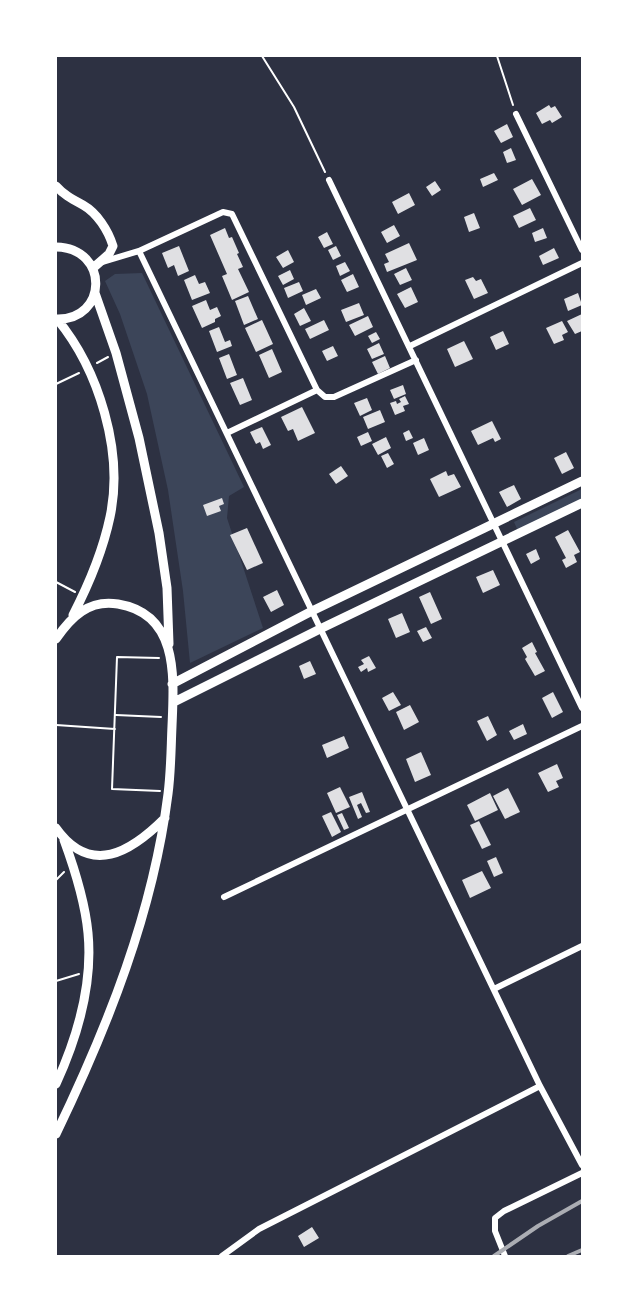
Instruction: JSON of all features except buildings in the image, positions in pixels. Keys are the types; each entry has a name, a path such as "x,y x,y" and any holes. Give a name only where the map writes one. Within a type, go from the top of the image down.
{"main road":[{"path":"56,186 66,197 84,205 96,216 110,237 113,246 109,254 93,268"},
{"path":"56,247 66,247 77,251 93,268 96,281 95,293 130,399 159,533 167,588 174,702 165,818 146,905 124,975 87,1070 56,1134"},
{"path":"56,319 70,318 81,313 95,293"},
{"path":"56,319 73,339 88,368 103,408 111,443 114,489 106,536 83,596 72,617 56,639"},
{"path":"172,684 312,611 582,482"},
{"path":"174,702 582,503"},
{"path":"72,617 94,604 112,602 129,605 142,610 153,619 170,654"},
{"path":"64,840 82,851 96,855 114,854 137,843 165,818"},
{"path":"56,828 64,840 84,905 89,935 88,971 80,1019 74,1042 56,1084"}],"street":[{"path":"516,114 582,250"},
{"path":"329,180 582,708"},
{"path":"102,262 139,251 224,212 232,214 317,390 326,397 334,397 416,360"},
{"path":"139,251 540,1086 582,1165"},
{"path":"410,346 582,262"},
{"path":"227,433 317,390"},
{"path":"225,897 582,726"},
{"path":"494,988 582,946"},
{"path":"222,1257 259,1229 540,1086"},
{"path":"505,1257 495,1231 495,1218 504,1211 582,1173"}],"path":[{"path":"262,56 294,107 329,180"},
{"path":"496,56 516,114"},
{"path":"56,582 83,596"},
{"path":"168,791 112,789 117,657 170,654"},
{"path":"116,715 172,717"},
{"path":"56,725 116,729"},
{"path":"56,981 88,971"}],"shaded area":[{"path":"142,273 244,487 229,496 227,518 263,628 190,663 183,591 168,490 147,394 120,314 105,281 115,274"},
{"path":"582,489 582,499 518,531 514,522"}],"railway":[{"path":"494,1256 538,1226 582,1201"},
{"path":"568,1256 582,1250"}]}
